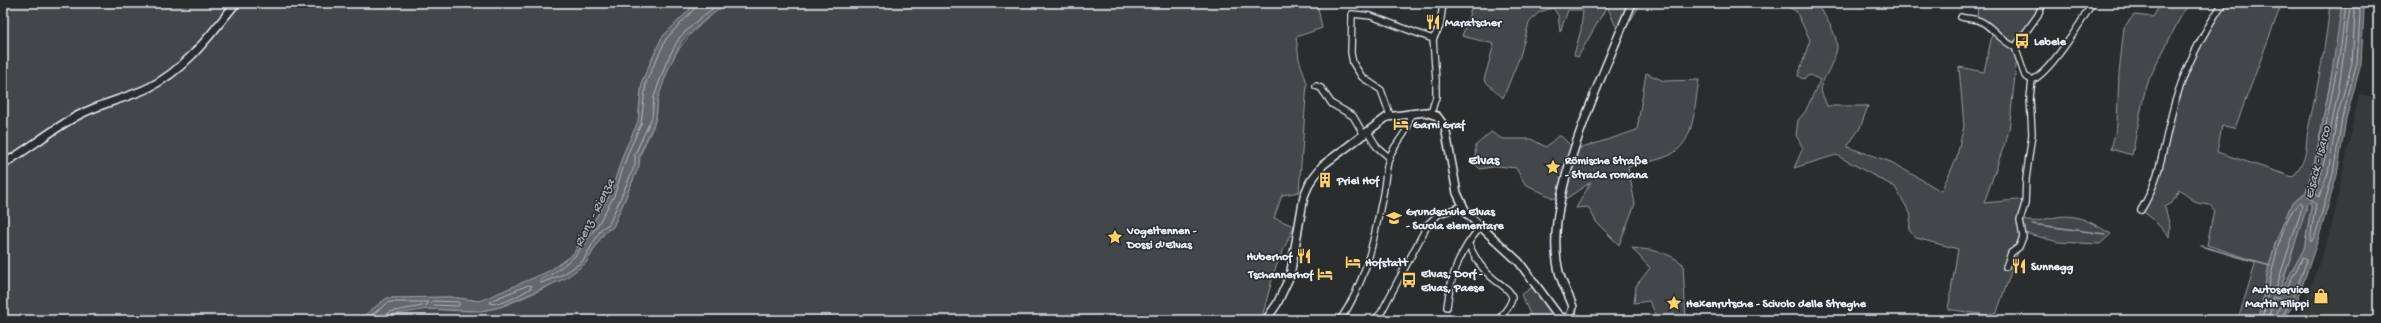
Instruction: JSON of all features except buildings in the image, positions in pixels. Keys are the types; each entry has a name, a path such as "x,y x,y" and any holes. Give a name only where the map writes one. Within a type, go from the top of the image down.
{"street":[{"path":"3,164 31,148 77,116 150,87 177,70 207,39 236,3"},
{"path":"1431,112 1436,97 1433,39 1440,26 1443,3"},
{"path":"1266,320 1271,317 1290,276 1304,196 1310,182 1323,165 1390,115 1431,112 1441,120 1444,127 1453,175 1463,206 1480,228 1519,262 1558,315 1564,318 1571,318 1573,307 1557,267 1558,206 1582,129 1632,3"},
{"path":"2015,46 2038,15 2043,3"},
{"path":"2032,80 2042,74 2073,35 2092,3"},
{"path":"2141,210 2154,188 2159,173 2165,139 2176,100 2207,28 2223,3"},
{"path":"1390,115 1381,90 1362,77 1353,63 1351,53 1352,14 1371,16 1433,39"},
{"path":"1961,17 1980,20 1988,25 1994,34 2015,46 2018,59 2025,76 2032,80"},
{"path":"2006,267 2011,253 2019,247 2023,237 2020,220 2026,204 2026,179 2032,134 2030,98 2032,80"},
{"path":"1316,86 1321,88 1332,104 1353,116 1377,147 1390,158"},
{"path":"1340,320 1357,293 1366,266 1390,158 1409,129 1410,113"},
{"path":"1374,320 1381,313 1428,224 1439,214 1463,206"},
{"path":"1447,307 1454,272 1461,255 1480,228"},
{"path":"1469,245 1477,262 1487,274 1510,293 1512,299 1499,320"}],"shaded area":[{"path":"3,3 696,3 662,37 642,81 638,122 624,152 610,195 573,254 550,271 480,301 450,297 387,298 358,320 3,320"},
{"path":"727,3 1317,3 1322,28 1296,37 1299,59 1307,83 1299,192 1282,195 1274,218 1294,226 1275,269 1262,317 1260,320 384,320 412,310 426,309 471,311 500,307 546,288 571,274 586,262 604,234 613,227 639,166 641,153 652,130 657,115 658,96 669,66 692,33"},
{"path":"1473,3 1641,3 1629,23 1617,29 1607,6 1578,57 1574,55 1581,30 1583,10 1568,10 1560,32 1558,15 1553,8 1539,12 1529,23 1520,56 1503,98 1484,80 1494,44 1462,36"},
{"path":"1781,3 1815,3 1826,18 1835,36 1837,47 1836,51 1833,61 1820,88 1827,106 1868,106 1860,128 1847,147 1891,162 1941,191 1956,160 1964,126 1959,67 1984,72 1992,35 1977,21 1978,3 2044,3 2018,47 2009,131 1984,203 2027,199 2023,220 2036,221 2065,216 2079,218 2086,220 2111,234 2100,244 2058,242 2025,233 2024,242 2017,255 1997,312 1986,315 1948,309 1958,249 1916,238 1909,230 1911,215 1895,187 1836,155 1794,168 1803,148 1796,135 1798,120 1805,112 1820,80 1810,75 1803,79 1798,76 1810,40 1796,11"},
{"path":"2161,3 2192,3 2183,12 2146,85 2132,155 2111,149 2117,125 2119,74 2124,27 2134,15 2153,17"},
{"path":"2223,3 2282,3 2235,128 2222,126 2217,152 2293,177 2302,164 2306,152 2309,125 2324,49 2330,3 2342,3 2337,46 2316,156 2306,193 2292,203 2277,238 2268,269 2259,320 2238,320 2256,261 2207,245 2214,210 2210,205 2197,203 2179,190 2172,203 2165,207 2170,227 2169,237 2153,219 2141,210 2149,198 2170,122 2187,73 2209,26"},
{"path":"1646,73 1664,81 1699,80 1692,122 1685,141 1679,149 1665,157 1628,167 1635,204 1619,245 1597,223 1588,207 1576,208 1591,182 1561,202 1525,184 1516,168 1498,166 1480,169 1476,165 1475,146 1491,132 1502,139 1531,139 1546,147 1558,136 1561,136 1573,148 1582,148 1637,130"},
{"path":"2359,94 2378,97 2378,320 2297,320 2322,257 2332,225"},
{"path":"2312,202 2304,249 2277,299 2308,203"},
{"path":"1632,248 1665,254 1683,264 1686,320 1659,320 1649,301 1634,303 1636,286 1650,268"},
{"path":"1537,284 1560,315 1577,313 1583,320 1533,320 1521,295"}],"water":[{"path":"696,3 727,3 701,23 682,41 670,65 658,98 656,118 639,156 639,166 613,227 604,232 586,263 566,278 500,307 481,311 428,309 391,315 384,320 358,320 387,298 450,297 480,301 549,271 573,254 610,195 624,152 638,122 642,81 662,37"},
{"name":"Eisack - Isarco","path":"2342,3 2362,3 2364,12 2361,64 2346,119 2337,175 2319,237 2298,298 2283,320 2259,320 2268,269 2277,238 2292,203 2306,193 2316,156 2330,85","holes":["2312,202 2304,249 2278,296 2308,203"]}],"waterway":[{"path":"2032,224 2105,234"},
{"path":"2201,246 2270,266"}],"place":[{"name":"Maratscher","path":"1433,22"},
{"name":"Lebele","path":"2022,41"},
{"name":"Garni Graf","path":"1401,124"},
{"name":"Römische Straße - Strada romana","path":"1553,167"},
{"name":"Priel Hof","path":"1325,180"},
{"name":"Grundschule Elvas - Scuola elementare","path":"1394,218"},
{"name":"Vogeltennen - Dossi d'Elvas","path":"1115,237"},
{"name":"Huberhof","path":"1304,256"},
{"name":"Hofstatt","path":"1353,262"},
{"name":"Sunnegg","path":"2019,266"},
{"name":"Tschannerhof","path":"1325,274"},
{"name":"Elvas, Dorf - Elvas, Paese","path":"1409,280"},
{"name":"Autoservice Martin Filippi","path":"2321,296"},
{"name":"Hexenrutsche - Scivolo delle Streghe","path":"1674,303"}],"district":[{"name":"Elvas","path":"1484,159"}],"water label":[{"name":"Rienz - Rienza","path":"593,212"}]}
